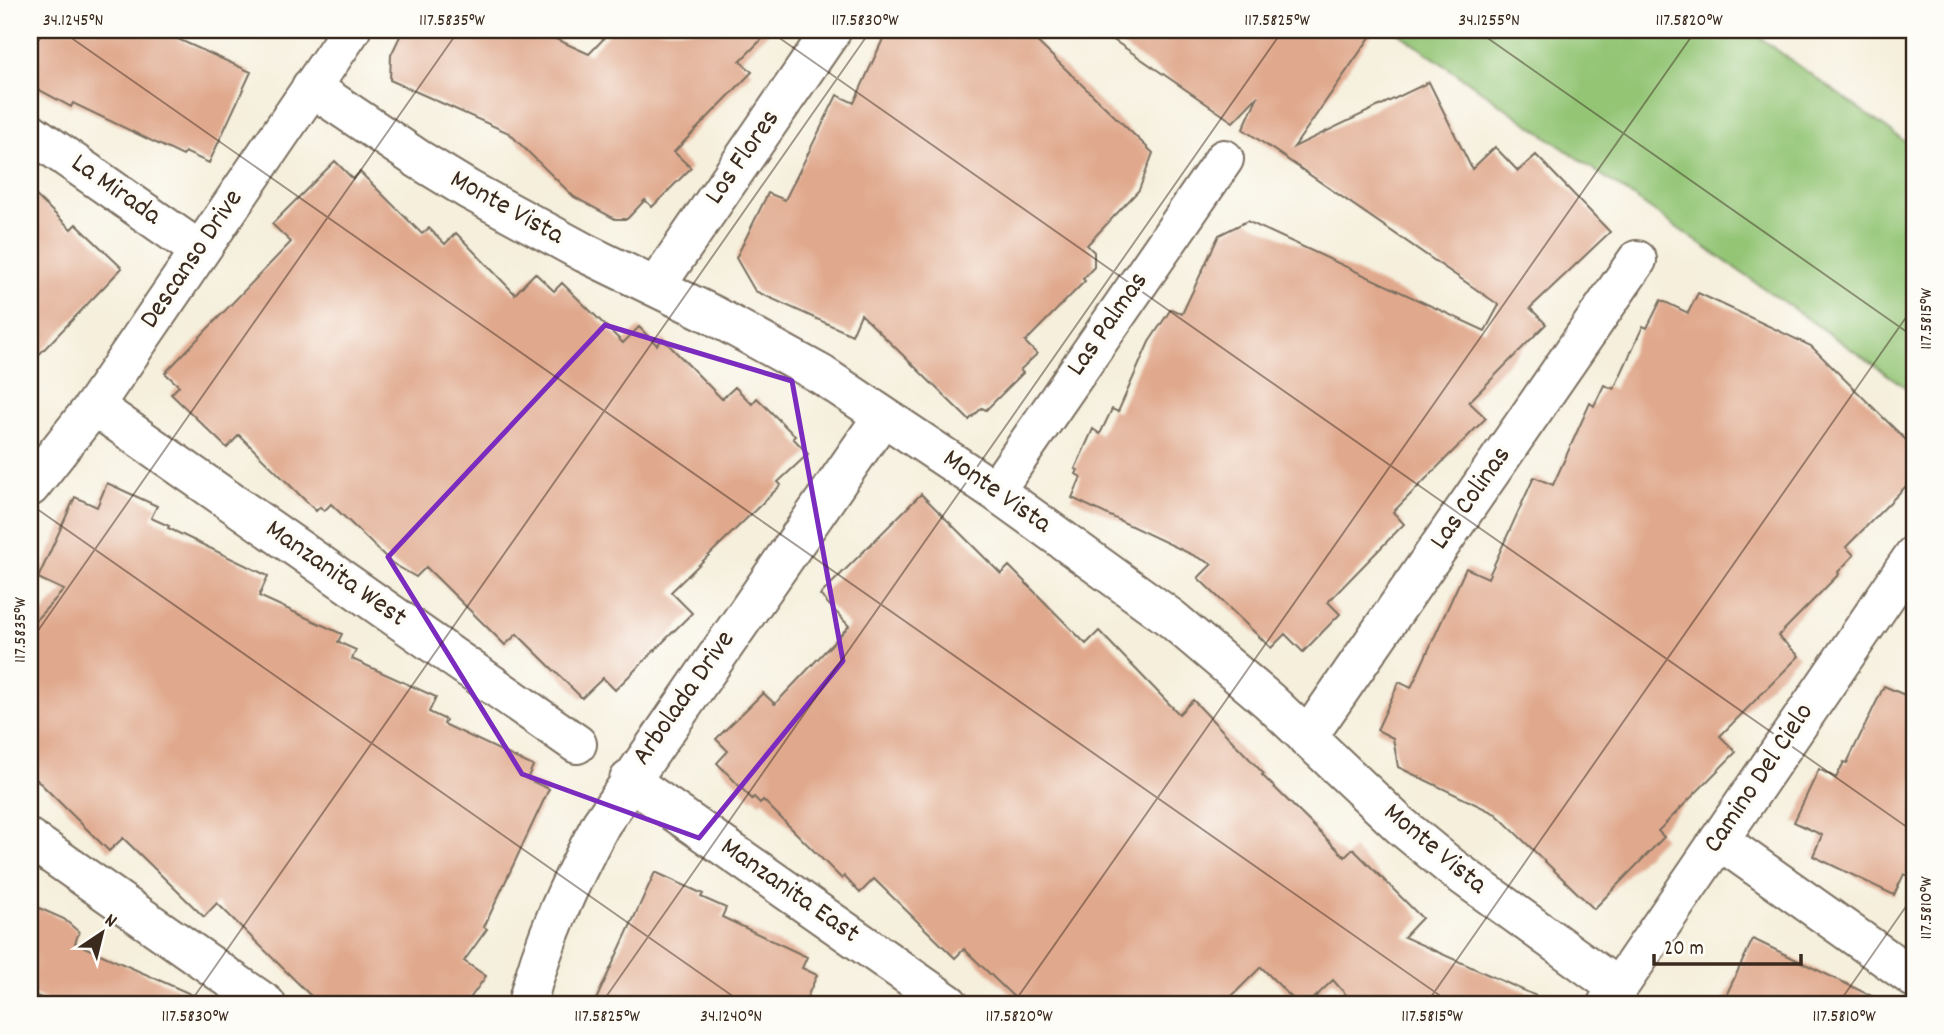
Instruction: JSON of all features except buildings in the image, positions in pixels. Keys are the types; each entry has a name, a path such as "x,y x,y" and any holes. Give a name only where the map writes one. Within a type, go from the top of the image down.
{"street":[{"name":"Descanso Drive","path":"30,487 93,406 351,30"},
{"name":"Los Flores","path":"656,286 832,30"},
{"name":"Monte Vista","path":"311,88 469,190 585,253 766,343 822,375 995,491 1172,619 1230,666 1401,825 1613,996"},
{"name":"La Mirada","path":"30,132 200,251"},
{"name":"Las Palmas","path":"995,491 1224,159"},
{"name":"Las Colinas","path":"1307,738 1637,260"},
{"name":"Manzanita West","path":"93,406 577,744"},
{"name":"Arbolada Drive","path":"527,1004 536,969 577,869 601,824 883,415"},
{"name":"Camino Del Cielo","path":"1613,996 1914,555"},
{"name":"Manzanita East","path":"629,780 949,1004"},
{"path":"30,839 266,1004"},
{"path":"1719,840 1914,978"}],"highlighted area":[{"path":"605,325 792,381 843,661 699,838 522,774 388,557"}],"green space":[{"path":"1394,30 1749,30 1914,148 1914,393"}]}
